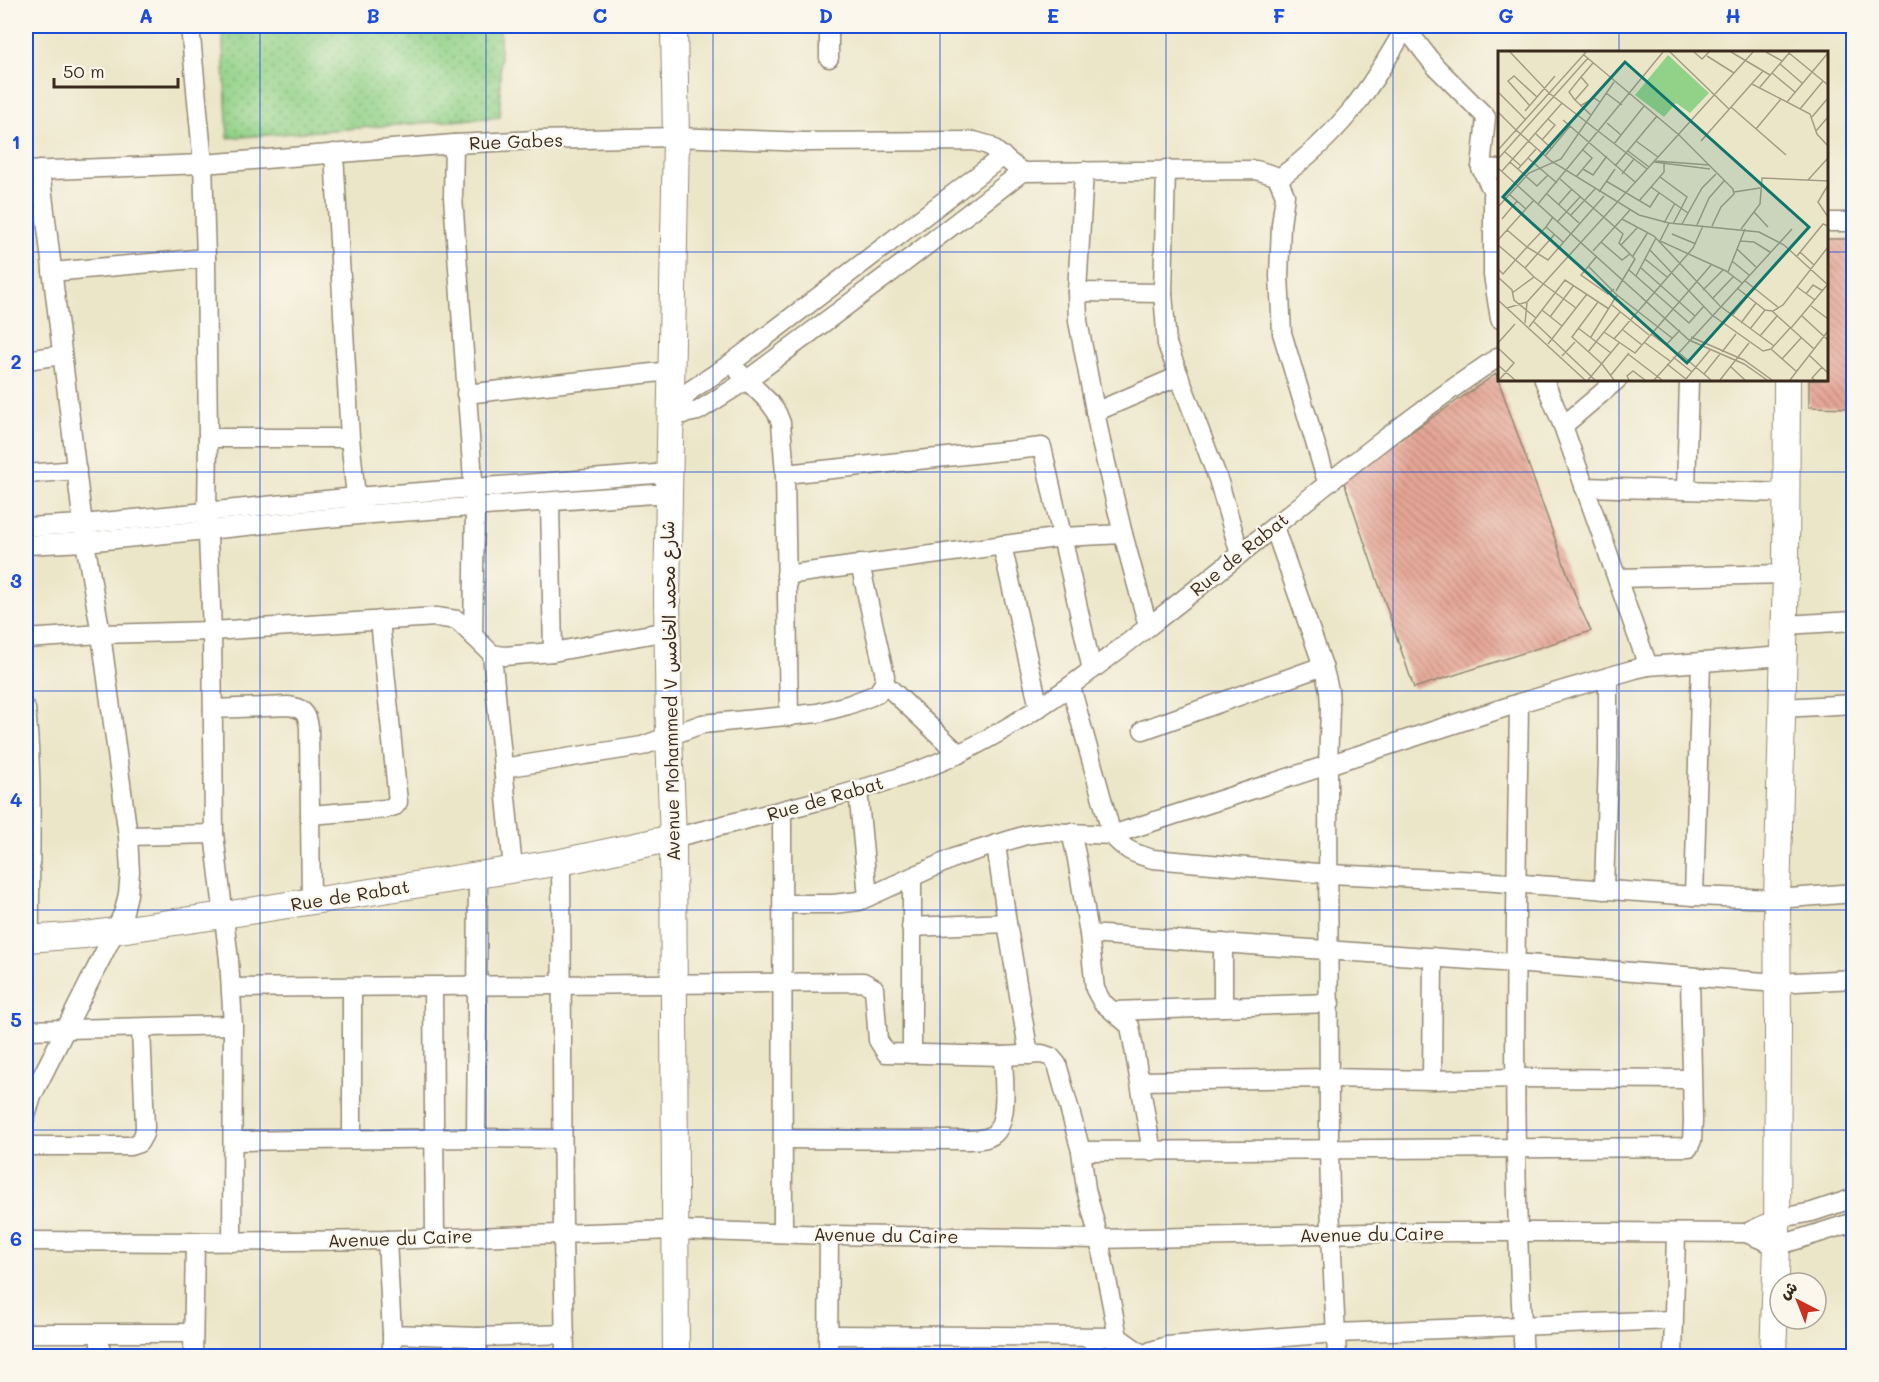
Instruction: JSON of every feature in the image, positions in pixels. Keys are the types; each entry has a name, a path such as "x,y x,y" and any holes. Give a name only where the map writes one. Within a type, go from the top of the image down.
{"street":[{"path":"190,26 203,164 206,258 207,522 212,631 214,834 224,915 233,1025 232,1242"},
{"name":"Avenue Mohammed V شارع محمد الخامس","path":"674,26 676,137 669,417 667,631 673,838 676,1356"},
{"path":"829,26 829,58"},
{"path":"1278,179 1324,143 1359,103 1405,27 1435,66 1486,117 1481,168 1496,193 1492,275 1498,308"},
{"name":"Rue Gabes","path":"33,170 203,164 454,144 676,137 805,142 974,141 982,142 1022,171"},
{"path":"454,144 453,197 475,508 473,636"},
{"path":"334,153 350,438 357,506"},
{"path":"669,417 691,390 730,364 1003,156"},
{"path":"1481,168 1498,169"},
{"path":"1166,169 1163,292 1167,344 1218,479 1240,554"},
{"path":"26,1116 32,1096 124,911 130,873 128,836 101,634 84,533 52,272 33,170"},
{"path":"669,417 698,411 747,380 1022,171 1256,170 1273,175 1278,179 1286,195 1281,225 1279,276 1282,333 1327,482"},
{"path":"1084,171 1077,292 1078,321 1095,412 1123,534 1148,626"},
{"path":"1828,222 1854,222"},
{"path":"52,272 206,258"},
{"path":"1077,292 1163,292"},
{"path":"26,360 62,355"},
{"name":"Rue de Rabat","path":"28,939 115,931 561,862 782,811 915,772 959,754 1071,687 1360,456 1498,357"},
{"path":"730,364 777,413 783,434 786,474 789,717"},
{"path":"466,394 670,370"},
{"path":"1095,412 1179,376"},
{"path":"1544,381 1563,426 1648,666"},
{"path":"1563,426 1616,381"},
{"path":"1686,490 1689,381"},
{"path":"1773,1356 1777,1246 1777,899 1785,626 1787,381"},
{"path":"208,438 350,438"},
{"path":"786,474 1042,447 1092,670"},
{"path":"26,474 77,470"},
{"path":"357,506 475,508 550,502 668,483"},
{"path":"26,545 84,533 357,506 474,488 668,483"},
{"path":"1584,487 1786,493"},
{"path":"550,502 553,652"},
{"path":"26,527 84,533"},
{"path":"1274,527 1323,666 1330,708 1328,1078 1330,1234 1337,1356"},
{"path":"786,575 1062,537 1123,534"},
{"path":"1002,545 1039,708"},
{"path":"503,768 642,746 702,724 818,713 866,700 877,694 884,683 885,675 860,564"},
{"path":"1617,578 1786,574"},
{"path":"26,639 212,631 380,620 449,618 461,623 492,654 513,869"},
{"path":"310,815 385,809 395,806 398,802 380,620"},
{"path":"1785,626 1854,621"},
{"path":"492,654 521,655 553,652 667,631"},
{"path":"783,904 833,904 859,901 956,856 1048,832 1112,835 1519,703 1648,666 1784,656"},
{"path":"1694,896 1701,662"},
{"path":"1143,730 1323,666"},
{"path":"1604,890 1608,677"},
{"path":"884,683 959,754"},
{"path":"1071,687 1112,835 1130,852 1153,859 1329,874 1516,883 1694,896 1777,899 1854,893"},
{"path":"1519,703 1515,963 1516,1148 1517,1232 1524,1356"},
{"path":"1783,708 1854,704"},
{"path":"213,709 288,706 305,712 309,727 311,901"},
{"path":"26,709 31,776 27,864 28,939"},
{"path":"858,790 868,897"},
{"path":"782,811 783,1232"},
{"path":"1071,832 1089,934 1095,989 1102,1002 1130,1026 1152,1152"},
{"path":"128,836 214,834"},
{"path":"996,844 1029,1055"},
{"path":"561,862 565,1356"},
{"path":"476,1138 478,874"},
{"path":"912,877 912,1054"},
{"path":"911,927 1007,923"},
{"path":"1089,934 1433,957 1777,984 1854,979"},
{"path":"1223,943 1223,1007"},
{"path":"1432,1080 1433,957"},
{"path":"1081,1151 1689,1148 1692,1140 1690,977"},
{"path":"231,988 862,982 869,984 876,993 878,1040 886,1053 1003,1056 1042,1054 1051,1057 1057,1064 1081,1151 1086,1189 1099,1239 1118,1337"},
{"path":"433,987 435,1238"},
{"path":"352,988 352,1139"},
{"path":"1115,1011 1330,1003"},
{"path":"26,1030 233,1025"},
{"path":"26,1146 130,1146 140,1143 146,1126 141,1028"},
{"path":"783,1139 958,1140 982,1139 994,1135 1001,1125 1004,1108 1003,1056"},
{"path":"1141,1081 1328,1078 1691,1079"},
{"path":"233,1141 562,1139"},
{"name":"Avenue du Caire","path":"1746,1233 1776,1219 1812,1212 1854,1198"},
{"path":"1777,1246 1854,1222"},
{"name":"Avenue du Caire","path":"26,1241 387,1240 674,1230 1099,1239 1517,1232 1746,1233 1777,1246"},
{"path":"1673,1356 1676,1233"},
{"path":"828,1356 829,1235"},
{"path":"387,1240 392,1356"},
{"path":"193,1356 195,1242"},
{"path":"829,1335 1118,1337 1145,1356 1151,1351 1167,1346 1336,1334 1673,1320"},
{"path":"26,1333 193,1333"},
{"path":"100,1334 100,1356"},
{"path":"392,1334 478,1336 565,1334"},
{"path":"478,1336 478,1356"},
{"path":"1092,1337 1096,1356"}],"green space":[{"path":"222,26 500,26 500,117 228,138"}],"building":[{"path":"1828,239 1854,239 1854,408 1809,407 1809,381 1828,381"},
{"path":"1496,374 1578,603 1591,631 1414,688 1343,479"}]}
